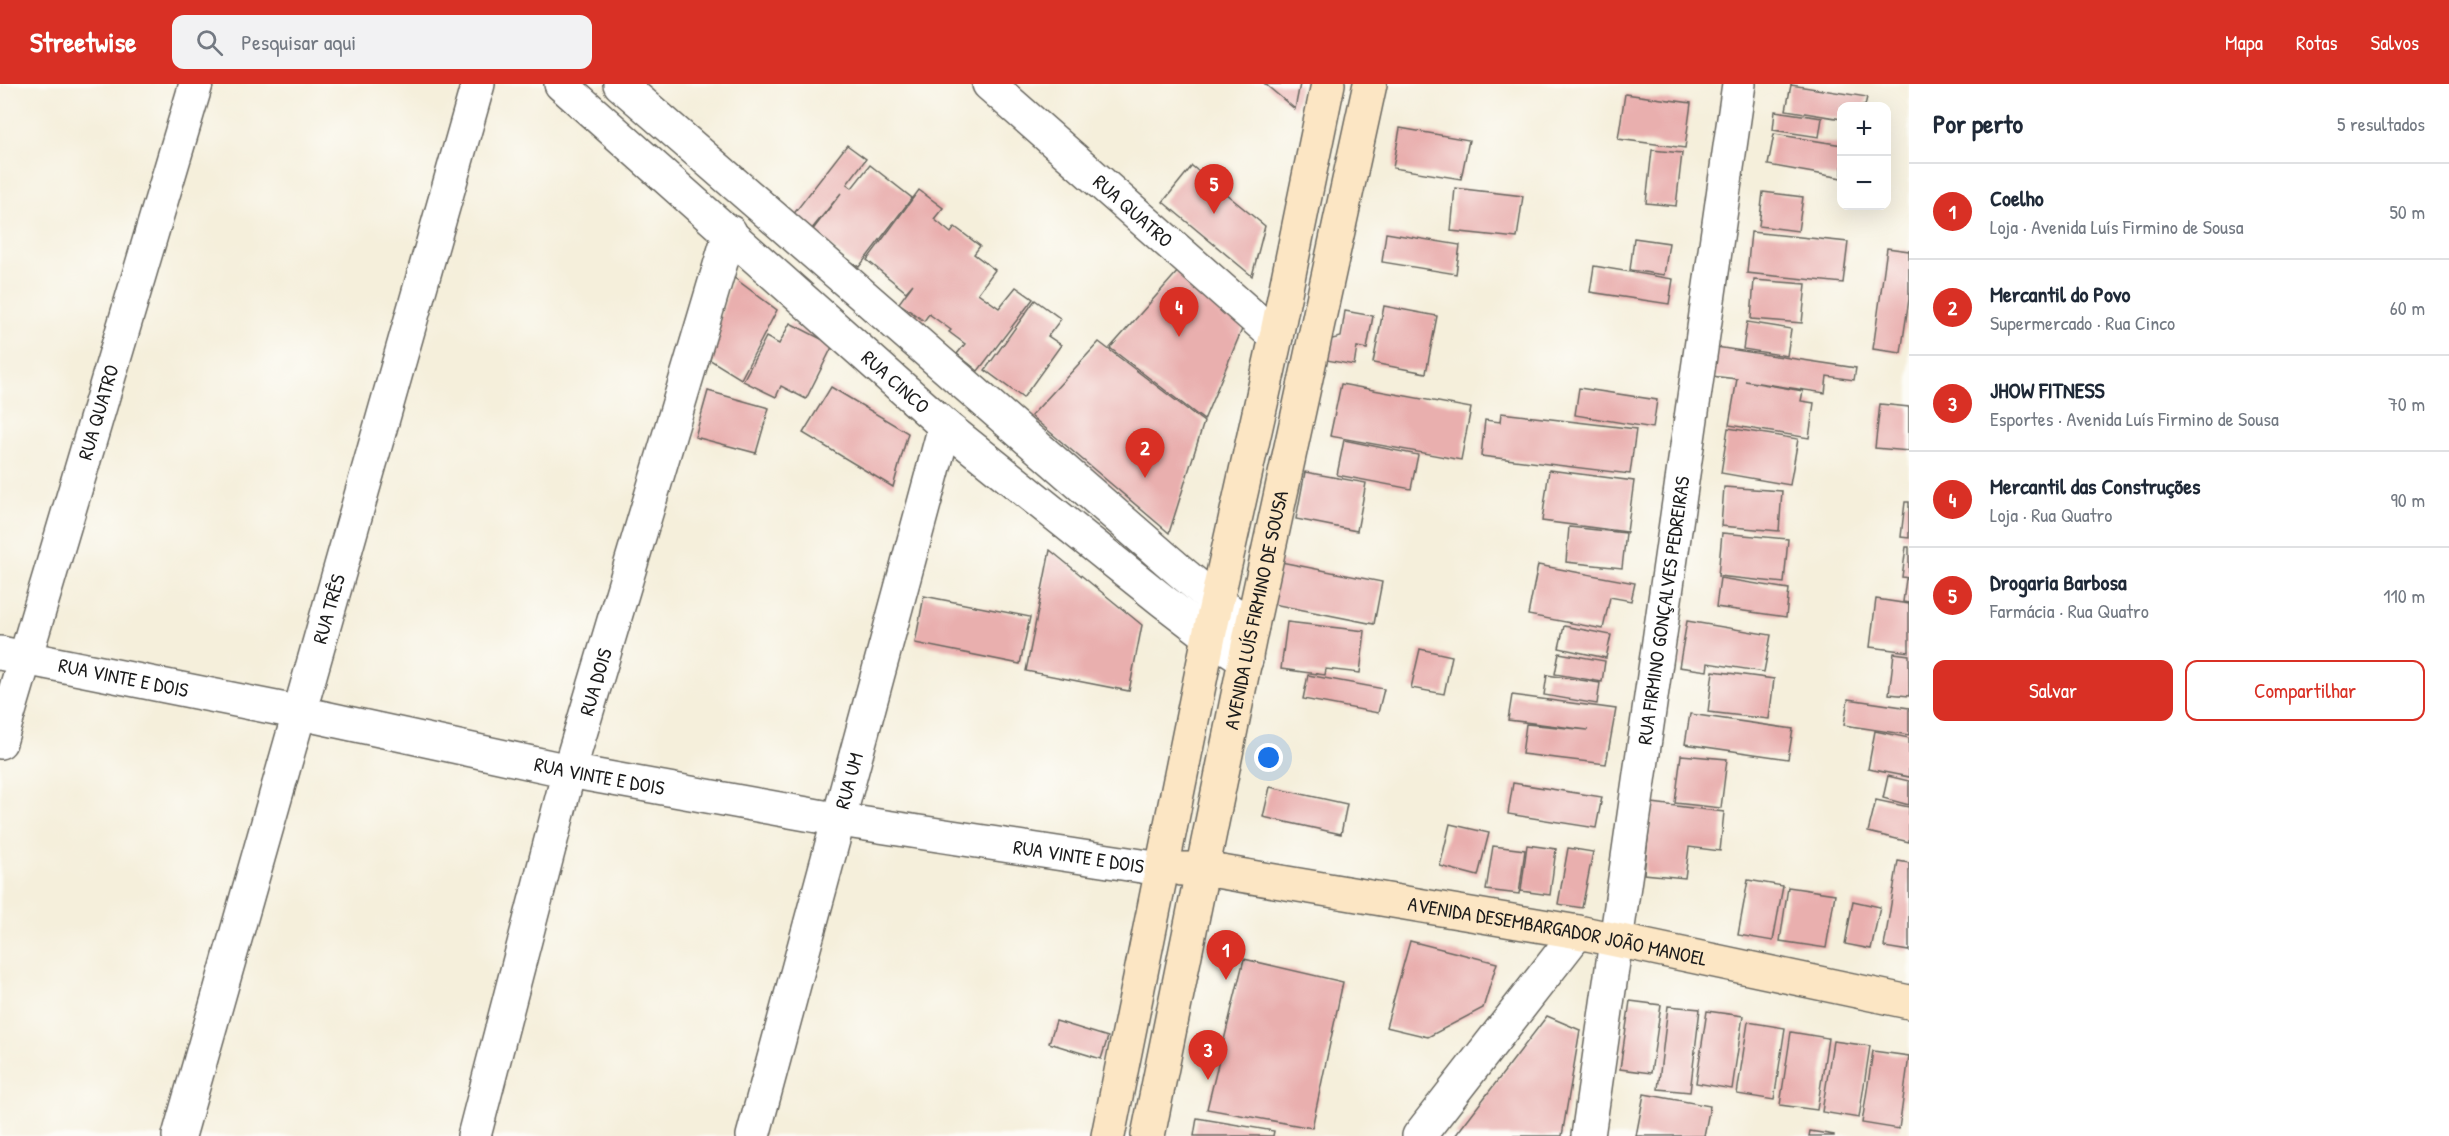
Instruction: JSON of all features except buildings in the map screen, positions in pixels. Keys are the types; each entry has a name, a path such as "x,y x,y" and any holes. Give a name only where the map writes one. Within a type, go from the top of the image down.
{"main road":[{"name":"AVENIDA LUÍS FIRMINO DE SOUSA","path":"1108,1136 1209,636 1276,337 1328,84"},
{"name":"AVENIDA LUÍS FIRMINO DE SOUSA","path":"1148,1136 1252,626 1370,84"},
{"path":"1288,279 1325,288"},
{"name":"RUA VINTE E DOIS","path":"1161,869 1204,869"},
{"name":"AVENIDA DESEMBARGADOR JOÃO MANOEL","path":"1204,869 1578,932 1909,1002"}],"street":[{"name":"RUA QUATRO","path":"0,742 11,655 196,84"},
{"name":"RUA TRÊS","path":"179,1136 478,84"},
{"name":"RUA CINCO","path":"561,84 730,232 945,426 1209,636 1246,660"},
{"path":"620,84 1218,603 1252,626"},
{"name":"RUA QUATRO","path":"989,84 1276,337"},
{"name":"RUA FIRMINO GONÇALVES PEDREIRAS","path":"1588,1136 1739,84"},
{"name":"RUA DOIS","path":"474,1136 569,771 730,232"},
{"name":"RUA UM","path":"753,1136 945,426"},
{"name":"RUA VINTE E DOIS","path":"11,655 301,713 569,771 840,820 1161,869"},
{"path":"1419,1136 1578,932"}],"place":[{"name":"Drogaria Barbosa","path":"1214,214"},
{"name":"Mercantil das Construções","path":"1179,337"},
{"name":"Mercantil do Povo","path":"1145,478"},
{"name":"Coelho","path":"1226,980"},
{"name":"JHOW FITNESS","path":"1208,1080"}]}
